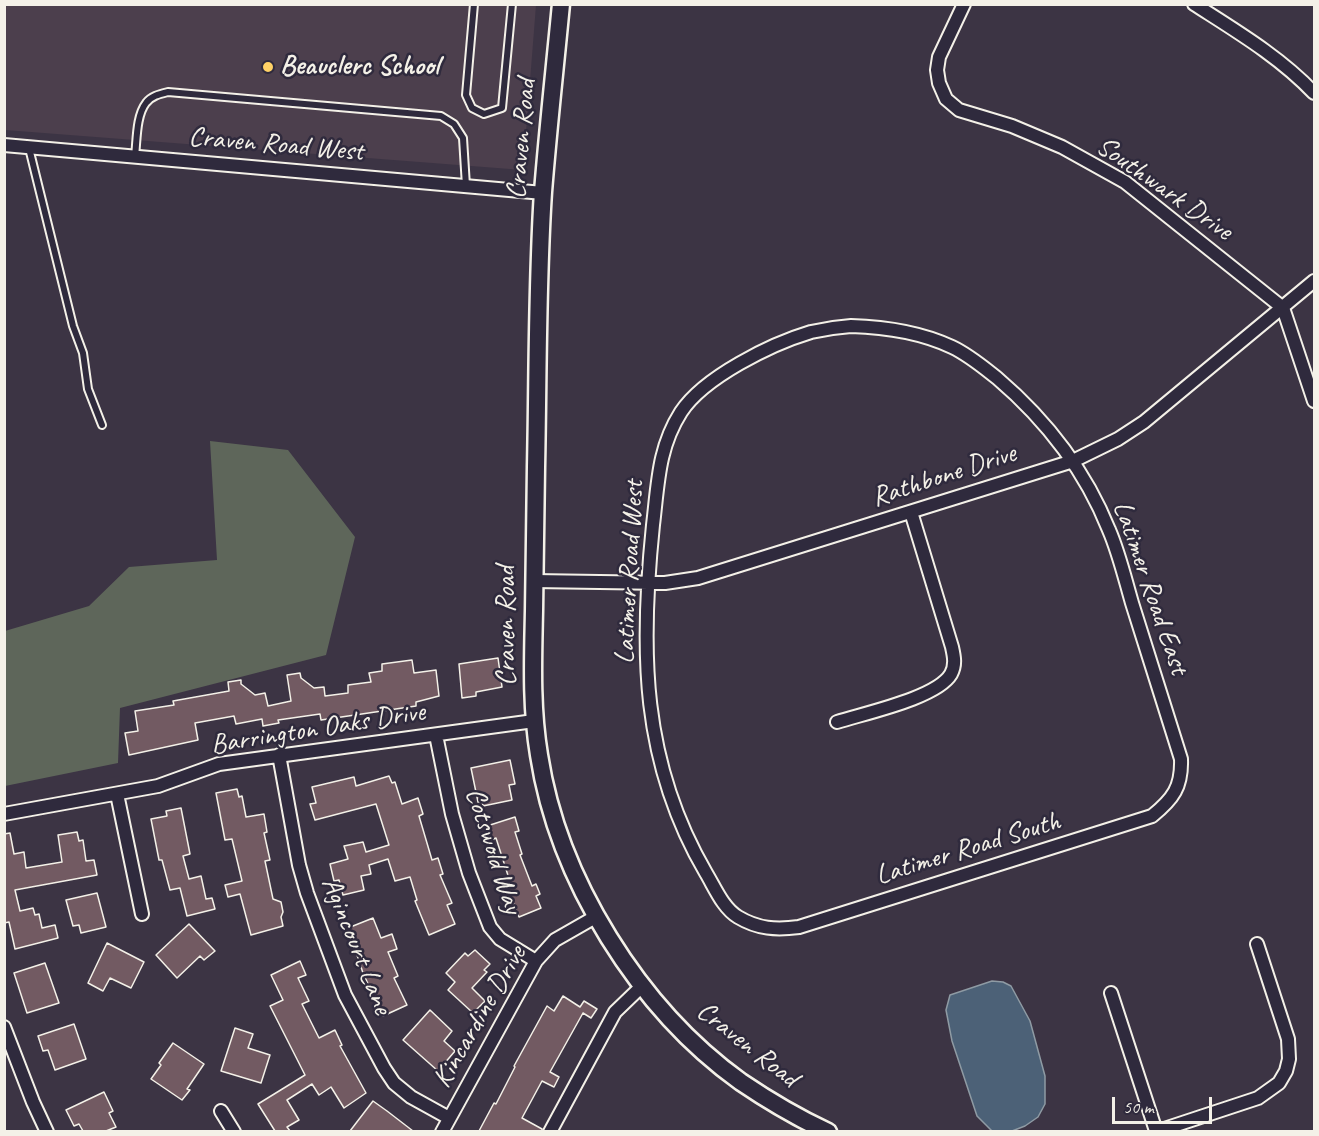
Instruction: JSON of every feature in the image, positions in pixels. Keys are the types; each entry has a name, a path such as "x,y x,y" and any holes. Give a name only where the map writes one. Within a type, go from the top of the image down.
{"street":[{"name":"Craven Road","path":"561,4 543,193 538,339 533,659 534,721 544,785 556,825 579,882 610,938 642,986 690,1038 740,1081 796,1117 828,1131"},
{"name":"Southwark Drive","path":"964,4 939,57 937,70 939,83 946,99 959,110 1012,126 1062,147 1125,182 1169,215 1282,308"},
{"path":"1194,4 1252,41 1302,79 1314,93"},
{"name":"Craven Road West","path":"4,145 543,193"},
{"name":"Rathbone Drive","path":"534,580 674,583 698,578 1073,461 1118,439 1144,422 1314,281"},
{"path":"1282,308 1314,401"},
{"name":"Latimer Road East","path":"812,332 851,326 876,327 907,331 954,347 978,363 1013,392 1047,427 1073,461 1089,488 1113,541 1181,759 1182,774 1176,791"},
{"name":"Latimer Road West","path":"764,928 735,915 724,903 693,851 674,810 660,762 651,715 646,662 647,583 660,458 669,432 682,410 697,392 715,378 774,346 812,332"},
{"path":"837,722 928,693 944,682 954,665 952,646 911,512"},
{"name":"Barrington Oaks Drive","path":"4,814 158,786 219,764 534,721"},
{"name":"Cotswold Way","path":"436,735 452,814 490,927 500,939 536,961"},
{"name":"Agincourt Lane","path":"279,755 299,865 307,893 345,994 394,1083 411,1097 449,1118"},
{"name":"Latimer Road South","path":"764,928 777,930 799,927 1152,816 1167,804 1176,791"},
{"path":"117,795 142,914"},
{"name":"Kincardine Drive","path":"442,1131 536,961 555,940 597,916"},
{"path":"1111,993 1155,1131 1258,1098 1279,1083 1286,1071 1289,1059 1288,1039 1257,944"},
{"path":"550,1131 615,1012 642,986"},
{"path":"4,1027 33,1102 47,1131"},
{"path":"222,1111 234,1131"}],"lane":[{"path":"474,4 466,95 472,108 484,114 502,108 512,4"},
{"path":"135,156 140,118 146,102 156,95 168,92 441,116 454,124 463,138 466,186"},
{"path":"29,147 73,326 83,353 88,389 102,426"}],"shaded area":[{"name":"Beauclerc School","path":"4,5 536,5 523,170 5,130"}],"green space":[{"path":"210,441 288,450 355,537 326,655 120,708 118,763 5,786 5,631 89,606 129,567 217,560"}],"water":[{"path":"992,981 1003,982 1011,986 1030,1021 1045,1076 1045,1104 1038,1117 1012,1131 992,1131 977,1116 952,1041 946,1010 950,995"}],"building":[{"path":"498,658 502,687 476,692 476,696 462,698 459,664"},
{"path":"412,660 414,673 436,670 439,696 416,702 416,706 321,720 320,714 278,720 279,723 263,726 262,719 236,724 234,716 195,723 198,740 129,755 125,733 138,731 135,711 174,705 173,701 229,691 228,682 241,680 241,684 255,695 265,693 268,706 291,701 287,675 300,673 301,678 314,688 324,687 325,696 348,693 348,685 371,682 369,673 382,671 382,664"},
{"path":"510,760 515,784 509,785 512,800 483,806 482,801 478,802 471,768"},
{"path":"389,776 392,783 395,782 402,804 418,798 423,814 419,816 432,860 438,858 443,874 440,875 452,903 447,905 455,924 429,935 415,901 417,900 410,877 395,881 388,859 369,865 371,874 361,876 364,890 343,895 339,880 334,881 330,864 348,859 344,846 363,842 366,852 389,845 376,804 315,820 310,804 316,803 312,787 354,777 356,786"},
{"path":"237,789 239,797 242,796 246,817 264,814 267,832 264,833 270,860 265,861 273,899 281,902 283,912 281,917 283,926 251,935 240,894 228,897 225,885 242,881 232,839 225,840 216,793"},
{"path":"181,808 190,854 183,856 189,879 201,876 206,899 212,898 215,909 187,916 180,888 170,890 162,860 159,860 151,819 167,816 166,811"},
{"path":"515,817 519,831 515,832 522,854 520,855 532,886 536,884 540,894 536,896 541,908 519,917 508,890 512,888 496,838 491,840 487,826"},
{"path":"77,832 79,841 83,840 86,861 94,860 97,875 15,890 20,911 33,908 35,915 39,914 42,928 55,925 58,938 15,949 9,922 4,923 4,834 10,833 14,854 24,852 26,868 62,862 58,835"},
{"path":"97,893 106,927 81,933 79,925 73,926 66,900"},
{"path":"373,918 381,938 392,934 397,949 388,952 398,976 394,978 407,1005 383,1016 363,973 348,928"},
{"path":"189,924 215,951 204,960 200,956 177,978 156,955"},
{"path":"107,943 144,962 131,988 110,978 103,991 88,983"},
{"path":"475,950 490,964 484,970 487,972 472,988 485,1001 473,1013 448,990 455,982 446,973 465,953 468,956"},
{"path":"300,961 306,975 298,978 309,1001 302,1004 319,1038 335,1030 342,1045 340,1046 366,1093 344,1108 331,1087 319,1095 312,1084 287,1100 299,1120 287,1127 290,1131 275,1131 258,1104 305,1075 270,1006 283,1000 271,975"},
{"path":"45,963 59,1003 27,1013 14,973"},
{"path":"563,996 580,1007 584,1001 597,1009 591,1018 583,1013 550,1072 559,1077 554,1087 542,1081 522,1118 542,1131 479,1131 494,1103 496,1104 547,1006 554,1011"},
{"path":"430,1010 452,1031 444,1041 455,1051 438,1071 403,1040"},
{"path":"74,1024 86,1059 55,1070 48,1050 43,1051 38,1036"},
{"path":"235,1028 253,1034 248,1048 270,1055 261,1083 221,1071"},
{"path":"173,1043 204,1064 182,1100 151,1079"},
{"path":"104,1092 113,1111 109,1113 116,1127 106,1131 83,1131 79,1124 74,1126 66,1110"},
{"path":"373,1101 387,1111 413,1131 350,1131"}],"place":[{"name":"Beauclerc School","path":"268,67"}]}
